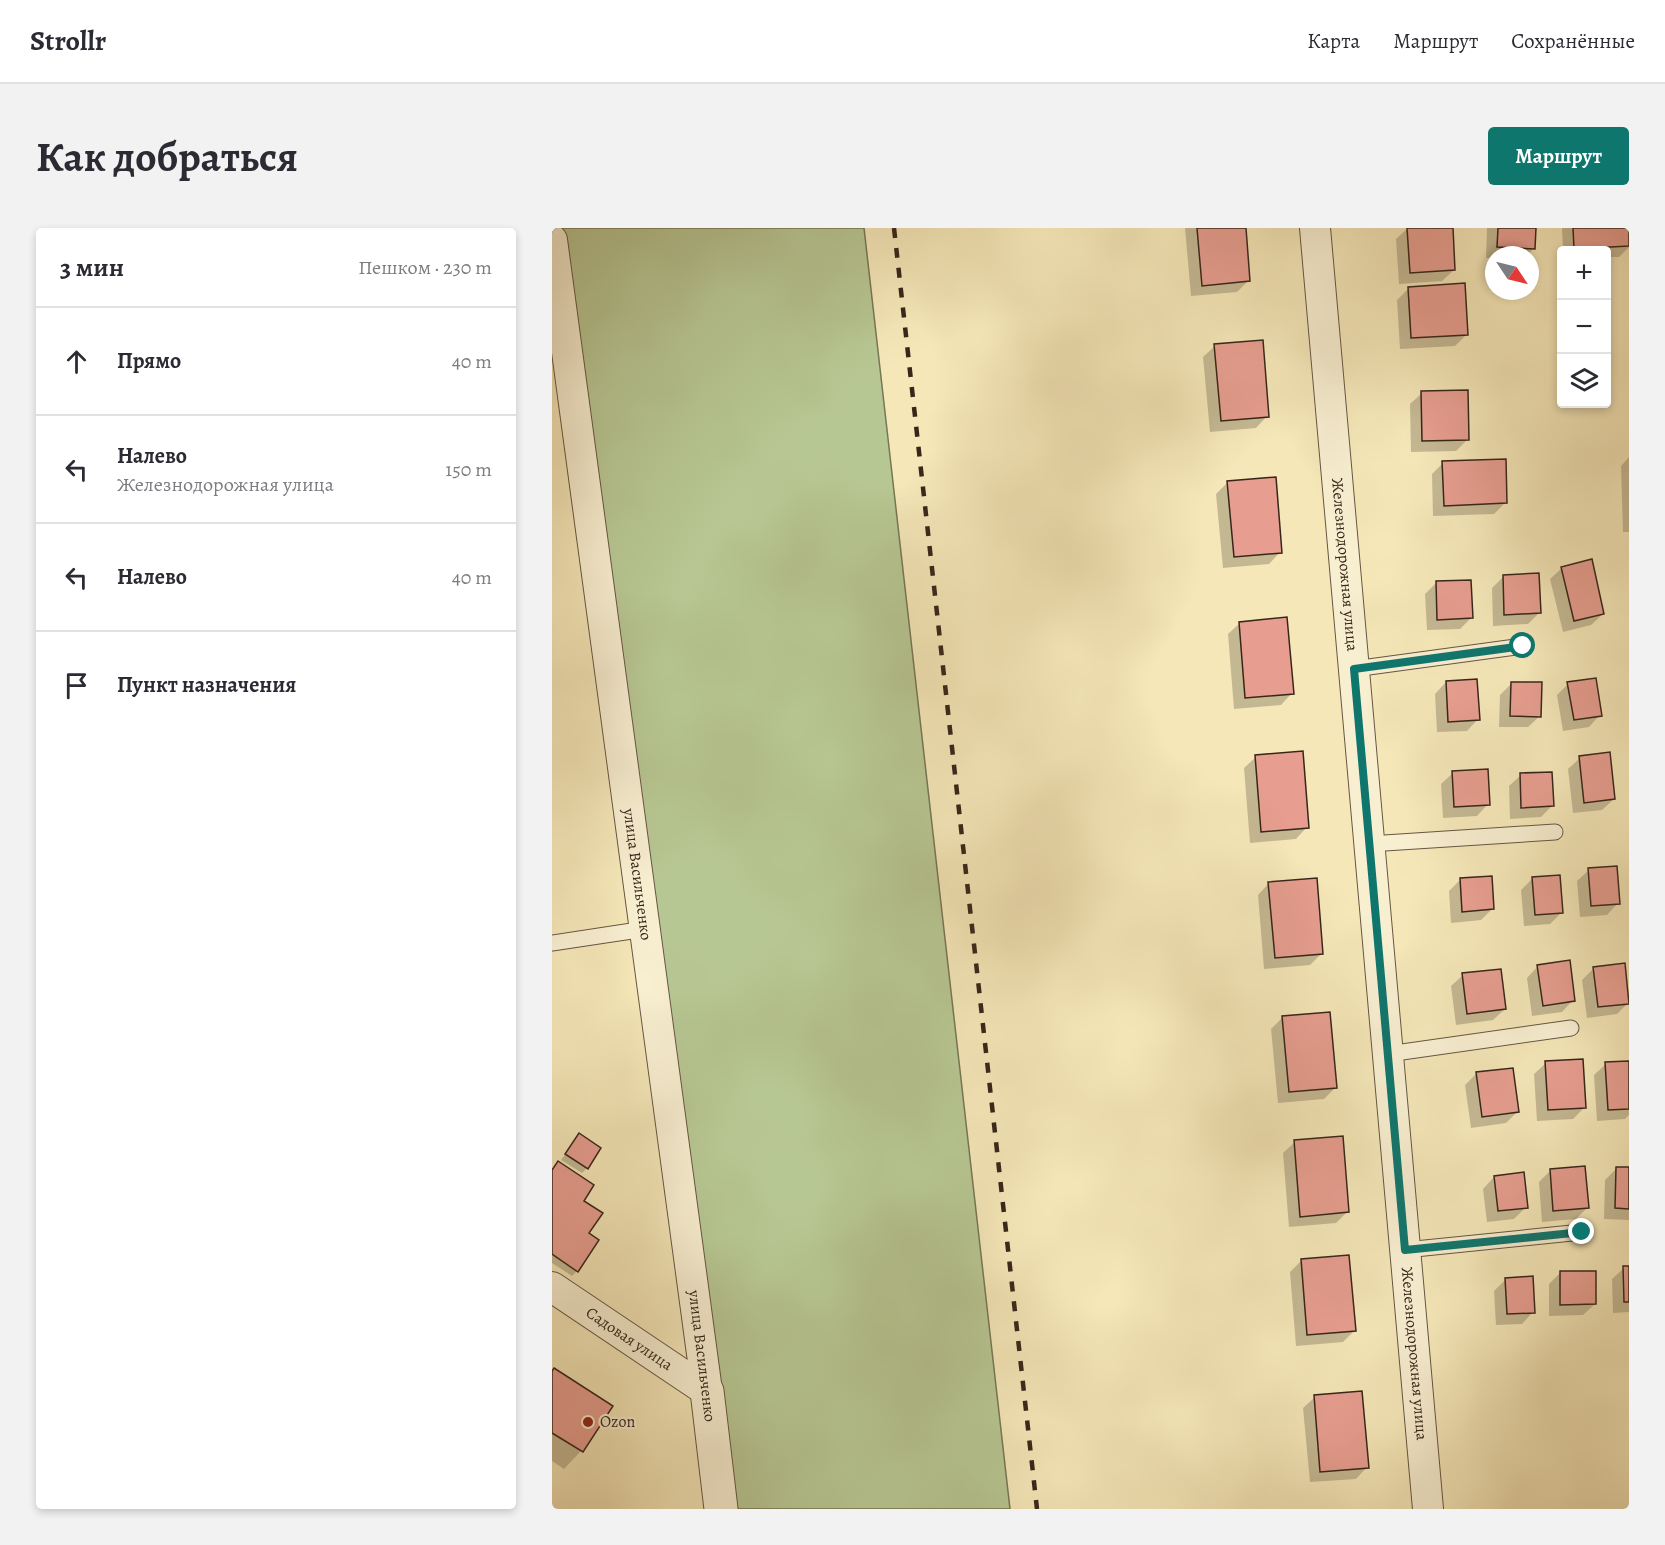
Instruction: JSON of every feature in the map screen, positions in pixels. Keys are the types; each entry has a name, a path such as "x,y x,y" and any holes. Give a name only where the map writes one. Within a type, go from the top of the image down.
{"street":[{"name":"Железнодорожная улица","path":"1315,228 1428,1509"},
{"name":"улица Васильченко","path":"552,240 721,1509"},
{"name":"Садовая улица","path":"552,1287 707,1391"}],"lane":[{"path":"1354,669 1523,646"},
{"path":"1369,844 1555,832"},
{"path":"552,943 645,928"},
{"path":"1388,1054 1571,1028"},
{"path":"1405,1250 1582,1232"}],"green space":[{"path":"552,228 864,228 1010,1509 718,1509"}],"building":[{"path":"1197,228 1246,228 1250,281 1202,286"},
{"path":"1407,228 1453,228 1455,270 1410,273"},
{"path":"1498,228 1536,228 1535,246 1497,246"},
{"path":"1573,228 1629,228 1629,246 1574,246"},
{"path":"1465,283 1468,335 1411,338 1408,287"},
{"path":"1263,340 1269,417 1221,421 1214,344"},
{"path":"1468,390 1469,440 1422,441 1421,391"},
{"path":"1506,459 1507,503 1444,506 1442,461"},
{"path":"1276,477 1282,553 1234,557 1227,481"},
{"path":"1592,559 1604,614 1574,621 1561,567"},
{"path":"1539,573 1541,613 1504,615 1503,575"},
{"path":"1471,580 1473,618 1437,620 1436,581"},
{"path":"1287,617 1294,694 1245,698 1239,622"},
{"path":"1596,678 1602,716 1574,720 1567,682"},
{"path":"1477,679 1480,720 1448,722 1446,681"},
{"path":"1511,682 1542,682 1541,717 1510,716"},
{"path":"1303,751 1309,828 1261,832 1255,755"},
{"path":"1610,752 1615,799 1584,803 1579,756"},
{"path":"1488,769 1490,805 1454,807 1452,771"},
{"path":"1552,772 1554,806 1521,808 1520,773"},
{"path":"1617,866 1620,904 1591,906 1588,868"},
{"path":"1560,875 1563,913 1535,915 1532,877"},
{"path":"1492,876 1494,909 1462,912 1460,878"},
{"path":"1317,878 1323,954 1275,958 1268,882"},
{"path":"1570,960 1575,1001 1543,1006 1537,965"},
{"path":"1625,963 1629,1004 1598,1007 1593,967"},
{"path":"1501,969 1506,1009 1467,1014 1462,973"},
{"path":"1330,1012 1337,1088 1289,1092 1282,1016"},
{"path":"1583,1059 1586,1108 1548,1110 1545,1061"},
{"path":"1629,1061 1629,1109 1608,1110 1605,1062"},
{"path":"1513,1068 1519,1112 1482,1117 1476,1072"},
{"path":"579,1133 601,1148 588,1169 565,1154"},
{"path":"1343,1136 1349,1212 1300,1217 1294,1140"},
{"path":"558,1161 594,1185 584,1201 603,1213 589,1233 599,1240 578,1272 552,1254 552,1170"},
{"path":"1585,1166 1589,1208 1553,1211 1550,1169"},
{"path":"1616,1167 1629,1167 1629,1209 1615,1208"},
{"path":"1524,1172 1528,1208 1498,1211 1494,1176"},
{"path":"1349,1255 1356,1331 1307,1335 1301,1259"},
{"path":"1623,1266 1629,1266 1629,1302 1624,1302"},
{"path":"1560,1271 1596,1271 1596,1304 1560,1305"},
{"path":"1533,1276 1535,1313 1507,1314 1505,1278"},
{"path":"554,1368 613,1406 583,1452 552,1433 552,1371"},
{"path":"1362,1391 1369,1468 1320,1472 1314,1395"}],"railway":[{"path":"894,228 1037,1509"}],"place":[{"name":"Ozon","path":"588,1422"}],"route":[{"path":"1523,646 1354,669 1405,1250 1582,1232"}]}
